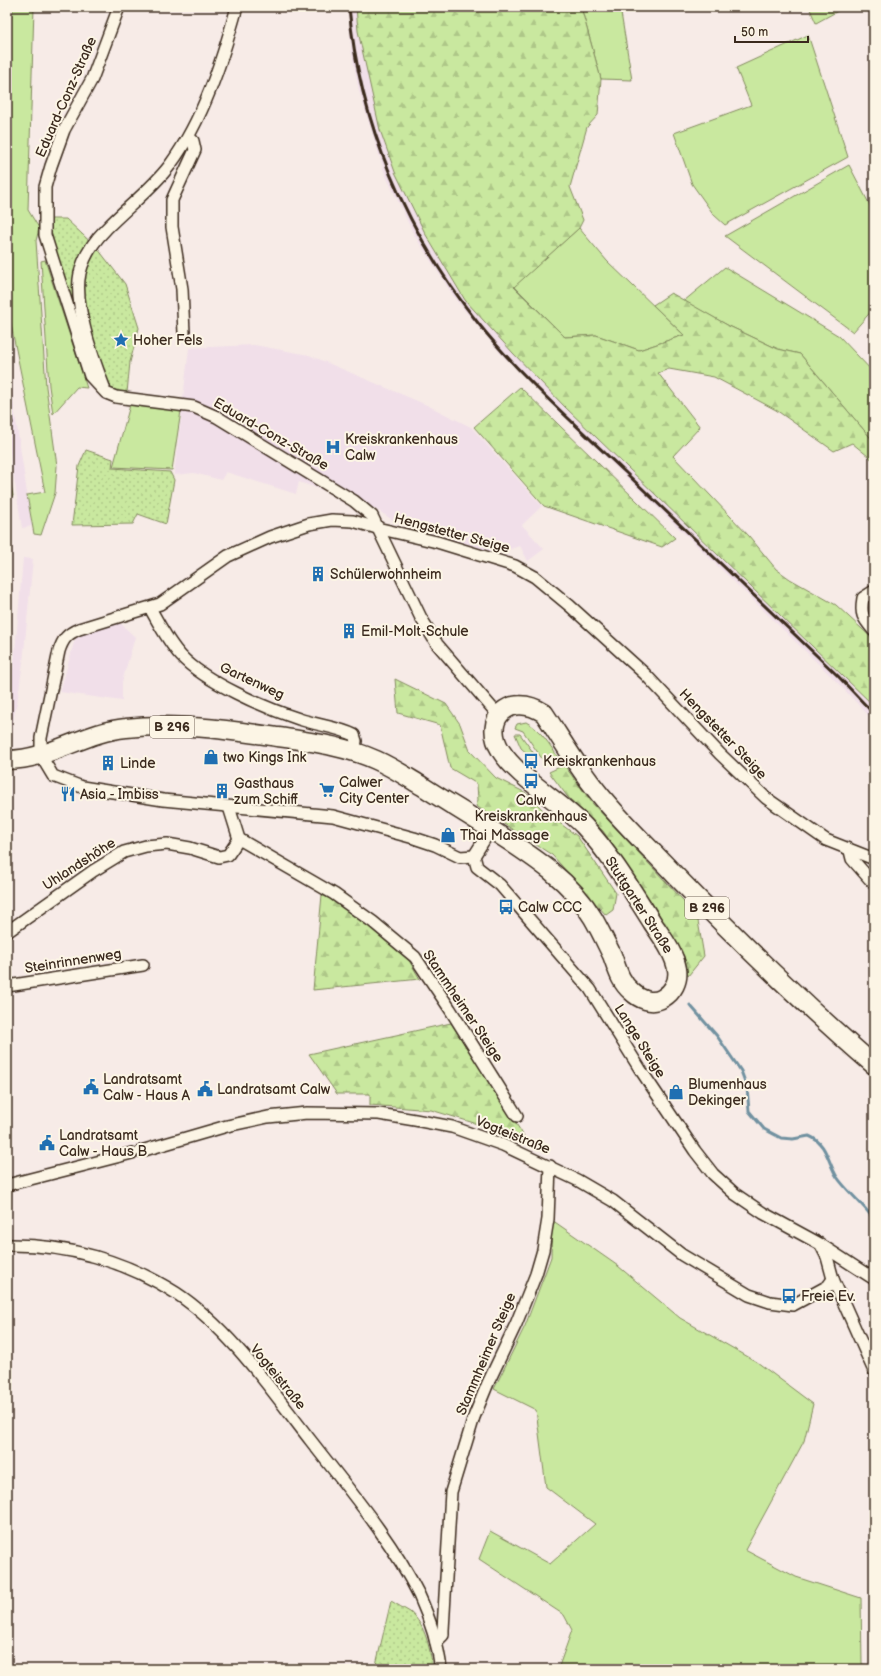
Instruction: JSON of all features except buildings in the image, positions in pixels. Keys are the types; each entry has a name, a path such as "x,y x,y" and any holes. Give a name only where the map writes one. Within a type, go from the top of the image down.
{"main road":[{"name":"B 296","path":"499,716 507,708 516,704 526,704 544,713 594,787 618,815 701,902 774,974 832,1029 874,1065"},
{"name":"Stuttgarter Straße","path":"7,760 41,756 112,730 140,727 180,727 250,733 319,743 374,759 392,768 491,829 553,872 576,896 591,915 624,984 640,999 657,1001 664,998 673,990 676,984 677,968 669,948 599,843 582,824 526,776 501,751 496,738 495,730 499,716"}],"street":[{"name":"Eduard-Conz-Straße","path":"119,7 92,79 64,130 50,166 45,187 44,220 48,243 90,376 106,393 116,397 159,404 194,407 217,418 354,501 372,516 421,618 437,644 499,716"},
{"path":"106,393 94,362 81,311 78,289 80,273 90,246 106,229 153,187 189,138 229,37 237,7"},
{"path":"184,333 182,289 172,227 172,200 195,150 193,141 189,138"},
{"name":"Hengstetter Steige","path":"41,756 41,738 59,651 63,639 69,633 160,604 228,556 292,528 332,520 353,521 437,542 470,552 515,566 535,577 570,606 645,674 720,754 766,798 826,840 850,851 874,859"},
{"path":"874,591 863,598 861,610 864,620 874,631"},
{"name":"Gartenweg","path":"150,608 181,656 198,671 217,683 295,718 317,725 348,731 354,735 356,742 354,752"},
{"path":"41,756 53,776 82,787 163,800 333,816 435,845 460,857 474,856 491,829"},
{"path":"229,807 238,840"},
{"name":"Uhlandshöhe","path":"8,934 98,867 124,852 146,846 167,844 190,848 219,857 228,855 238,840"},
{"name":"Stammheimer Steige","path":"238,840 334,894 373,922 415,957 450,1009 517,1116"},
{"path":"850,851 852,860 874,884"},
{"name":"Lange Steige","path":"474,856 477,867 500,885 590,990 640,1069 713,1174 735,1194 763,1213 820,1244 874,1280"},
{"name":"Steinrinnenweg","path":"7,986 143,965"},
{"name":"Vogteistraße","path":"7,1185 136,1152 227,1126 268,1117 307,1113 379,1114 452,1127 503,1144 550,1166 613,1201 682,1255 749,1295 770,1302 793,1305 828,1286 833,1279"},
{"name":"Stammheimer Steige","path":"436,1642 442,1635 443,1630 453,1487 474,1417 488,1383 516,1324 536,1274 543,1250 548,1218 550,1166"},
{"path":"820,1244 827,1257 833,1279 874,1371"},
{"name":"Vogteistraße","path":"7,1245 54,1247 90,1254 119,1264 149,1278 177,1294 216,1328 247,1361 370,1517 399,1560 419,1596 436,1642"},
{"path":"436,1642 441,1669"}],"shaded area":[{"path":"7,7 13,7 7,37"},
{"path":"348,7 356,7 358,31 380,130 395,172 426,235 513,353 669,508 874,706 874,721 833,678 502,355 456,300 414,235 385,174 359,91 351,49"},
{"name":"Kreiskrankenhaus Calw","path":"254,345 309,355 429,406 471,427 542,506 522,525 544,549 528,561 520,546 496,553 393,520 334,483 329,492 299,482 296,494 226,472 221,480 194,473 174,475 189,348"},
{"path":"7,361 32,526 22,528 7,434 7,418 9,417 7,408"},
{"path":"23,558 33,559 23,662 17,703 7,744 7,702 14,664"},
{"path":"119,622 135,637 122,682 122,701 60,692 77,632"}],"green space":[{"path":"13,7 34,7 28,210 39,228 36,241 46,387 57,466 55,493 41,535 34,534 27,495 45,492 7,305 7,37"},
{"path":"356,7 581,7 601,79 598,115 587,127 570,187 583,220 579,228 514,287 565,337 596,335 639,350 684,335 653,305 671,293 729,326 778,349 800,354 874,442 874,461 852,443 834,451 776,410 714,377 669,369 658,373 700,427 673,456 749,536 776,569 790,579 836,605 874,640 874,706 565,407 465,300 426,235 395,172 380,130 358,31"},
{"path":"581,7 620,7 632,80 601,79"},
{"path":"809,7 845,7 816,23"},
{"path":"808,35 848,157 725,225 714,215 692,184 674,133 751,105 736,68"},
{"path":"849,165 874,213 874,308 853,332 725,236"},
{"path":"48,219 66,219 98,249 125,284 139,328 130,362 127,393 109,391 85,311 74,313 49,238"},
{"path":"579,228 607,261 684,335 639,350 596,335 565,337 514,286"},
{"path":"45,260 87,388 77,387 53,414 49,386 41,261"},
{"path":"725,267 839,336 874,373 874,442 800,354 778,349 729,326 684,301"},
{"path":"520,387 675,538 662,547 544,506 474,427"},
{"path":"130,405 181,411 172,470 113,467"},
{"path":"86,450 113,459 112,468 170,472 174,480 166,524 138,514 133,524 72,525 79,466"},
{"path":"7,460 13,496 7,497"},
{"path":"395,679 446,704 460,724 470,751 496,778 526,793 546,813 577,836 616,893 613,910 606,915 552,855 476,806 478,800 477,784 450,768 440,725 398,713"},
{"path":"526,722 541,734 549,743 559,759 545,763 523,731 515,728 517,724"},
{"path":"515,734 520,734 535,755 531,757 521,748"},
{"path":"564,765 593,804 697,915 704,956 688,976 684,956 652,903 603,831 567,796 549,772"},
{"path":"322,895 368,924 407,957 420,979 313,990"},
{"path":"451,1023 524,1136 518,1140 494,1129 431,1110 370,1105 370,1094 337,1094 309,1054"},
{"path":"552,1220 618,1266 680,1318 757,1362 813,1404 804,1441 745,1550 796,1577 861,1598 862,1664 871,1666 873,1669 558,1669 572,1630 564,1615 479,1559 490,1531 550,1564 595,1524 546,1487 536,1410 494,1389 525,1326 551,1257"},
{"path":"391,1601 410,1612 420,1624 424,1631 433,1669 375,1669"}],"waterway":[{"path":"690,1005 717,1036 741,1071 747,1087 749,1111 764,1129 781,1138 793,1139 809,1136 820,1143 837,1177 874,1220"}],"railway":[{"path":"349,7 354,50 363,93 375,134 390,174 408,214 429,252 452,288 478,323 530,381 838,676 874,714"},
{"path":"7,394 12,423"}],"place":[{"name":"Hoher Fels","path":"121,340"},
{"name":"Kreiskrankenhaus Calw","path":"333,447"},
{"name":"Schülerwohnheim","path":"318,574"},
{"name":"Emil-Molt-Schule","path":"349,631"},
{"name":"two Kings Ink","path":"211,757"},
{"name":"Kreiskrankenhaus","path":"531,761"},
{"name":"Linde","path":"108,763"},
{"name":"Calw Kreiskrankenhaus","path":"531,781"},
{"name":"Calwer City Center","path":"327,790"},
{"name":"Gasthaus zum Schiff","path":"222,791"},
{"name":"Asia - Imbiss","path":"68,794"},
{"name":"Thai Massage","path":"448,835"},
{"name":"Calw CCC","path":"506,907"},
{"name":"Landratsamt Calw - Haus A","path":"91,1087"},
{"name":"Landratsamt Calw","path":"205,1089"},
{"name":"Blumenhaus Dekinger","path":"676,1092"},
{"name":"Landratsamt Calw - Haus B","path":"47,1143"},
{"name":"Freie Ev.","path":"789,1296"}]}
